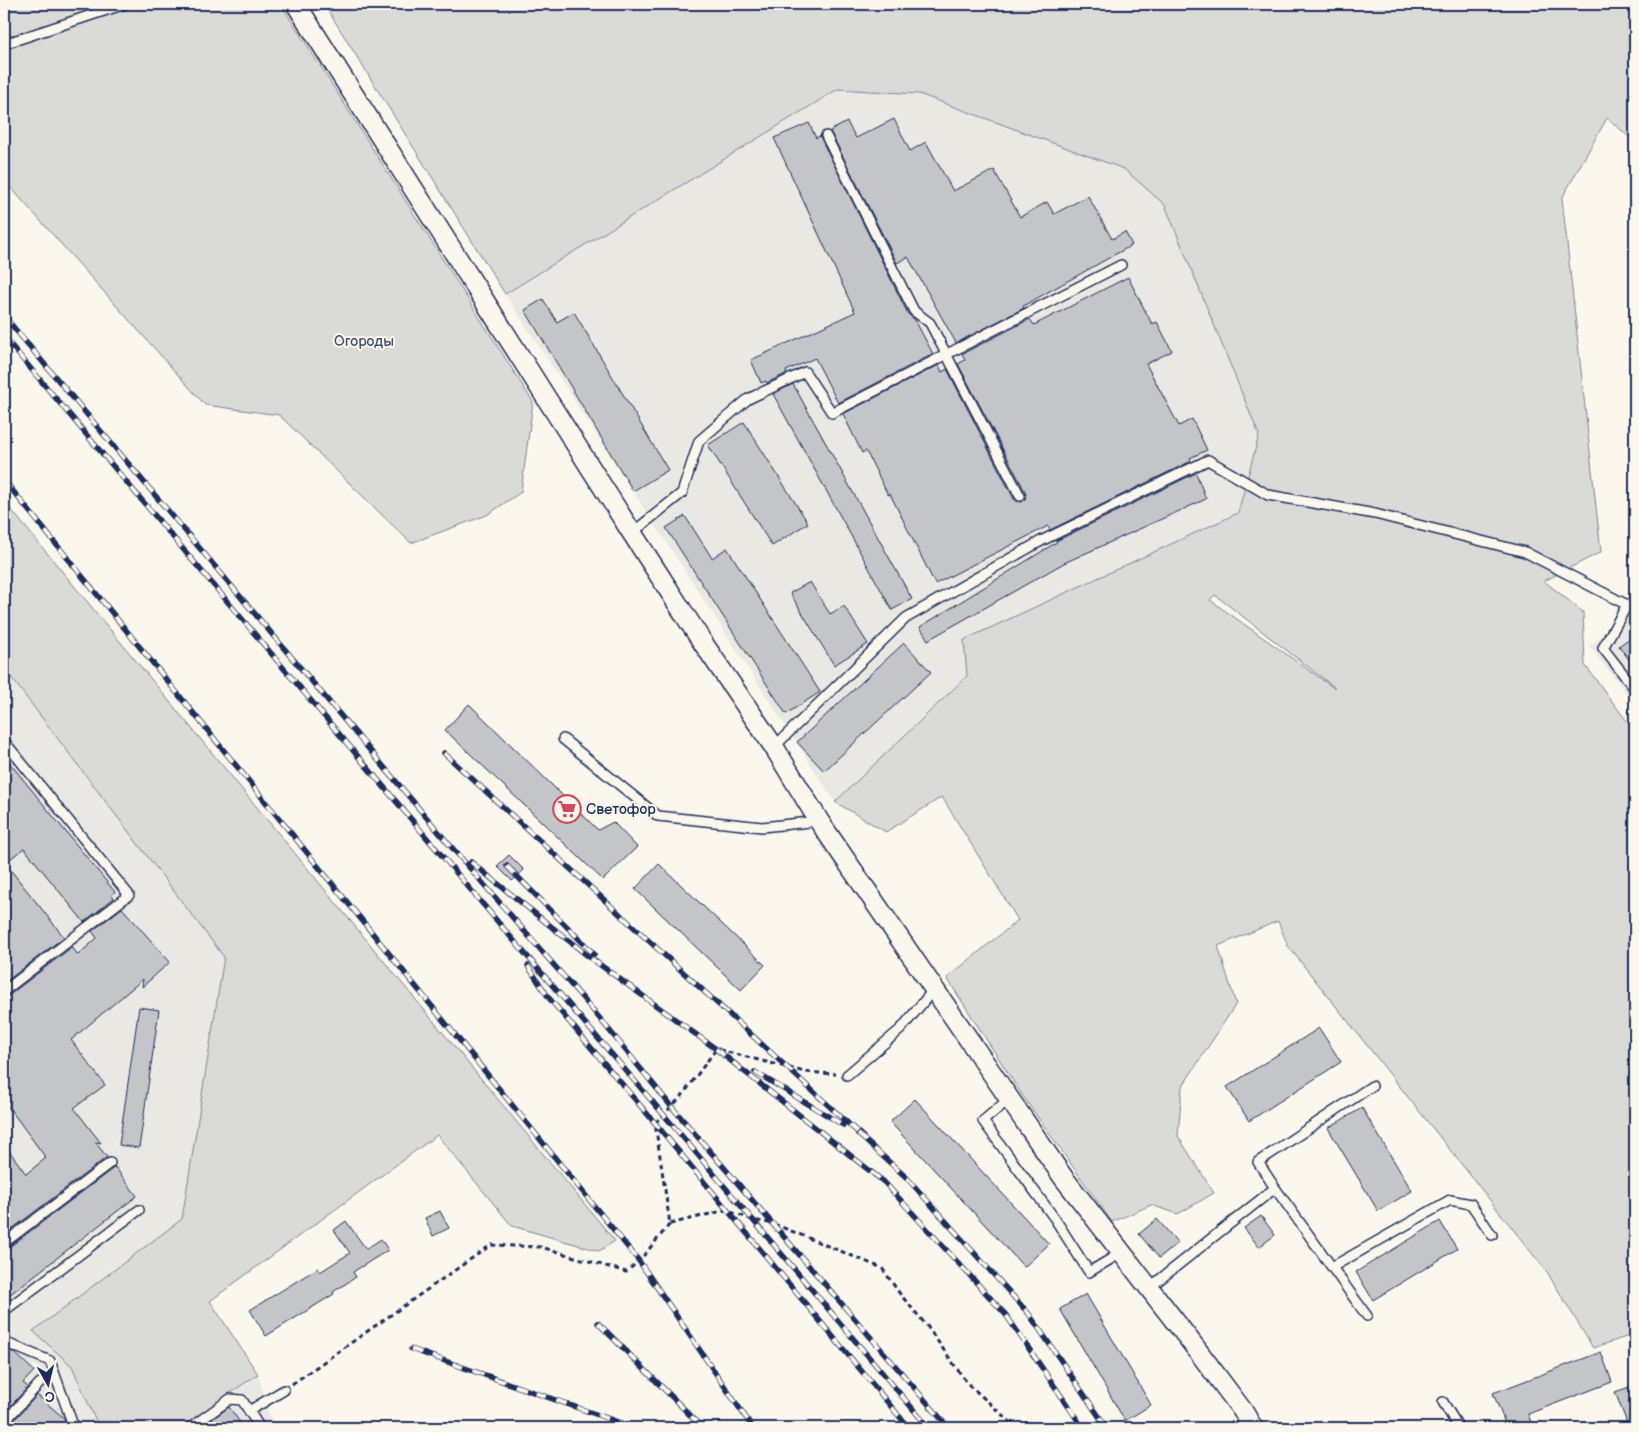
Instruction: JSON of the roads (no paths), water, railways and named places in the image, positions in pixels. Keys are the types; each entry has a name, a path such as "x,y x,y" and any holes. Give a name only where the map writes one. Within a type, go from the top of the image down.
{"street":[{"path":"296,4 632,533 701,640 774,747 819,821 1063,1177 1243,1411 1253,1428"}],"lane":[{"path":"4,44 125,4"},
{"path":"826,136 914,311 930,323 948,354 1020,496"},
{"path":"632,533 682,493 699,441 748,399 805,372 832,413 1121,265"},
{"path":"774,747 906,618 1041,541 1208,460 1268,495 1375,514 1525,552 1631,607 1604,648 1635,689"},
{"path":"563,739 658,816 762,827 819,821"},
{"path":"4,741 129,895 4,991"},
{"path":"847,1075 901,1029 934,988"},
{"path":"1368,1316 1258,1162 1372,1086"},
{"path":"1009,1099 982,1121 1055,1219 1089,1272 1121,1253"},
{"path":"4,1243 110,1163"},
{"path":"1149,1288 1275,1188"},
{"path":"1332,1267 1450,1200 1471,1204 1492,1235"},
{"path":"4,1311 139,1210"},
{"path":"4,1342 50,1361 74,1428"},
{"path":"4,1422 40,1383"},
{"path":"249,1411 284,1390"},
{"path":"190,1428 230,1399 242,1400 260,1428"},
{"path":"1443,1402 1459,1428"}],"railway":[{"path":"4,316 448,843 592,1009 671,1106 949,1428"},
{"path":"4,337 503,928 929,1428"},
{"path":"4,480 639,1261 753,1428"},
{"path":"444,753 863,1137"},
{"path":"471,862 588,956 716,1049 884,1182 1006,1315 1083,1428"},
{"path":"507,866 594,954"},
{"path":"528,966 549,998 909,1428"},
{"path":"755,1072 843,1125"},
{"path":"858,1134 907,1178 1029,1314 1107,1428"},
{"path":"598,1323 703,1428"},
{"path":"411,1349 635,1428"}],"place":[{"name":"Светофор","path":"567,809"}],"park label":[{"name":"Огороды","path":"364,341"}]}
